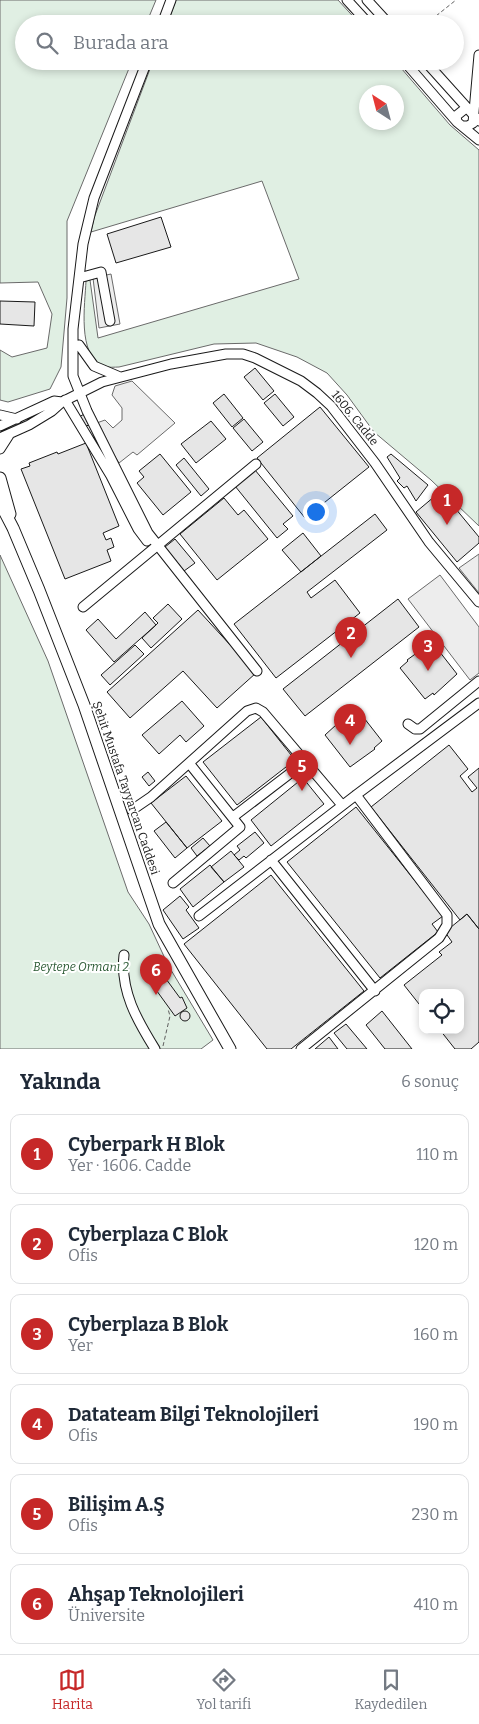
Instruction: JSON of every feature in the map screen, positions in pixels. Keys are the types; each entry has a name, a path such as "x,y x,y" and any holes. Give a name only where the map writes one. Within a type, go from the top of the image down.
{"main road":[{"name":"Şehit Mustafa Tayyarcan Caddesi","path":"0,478 13,528"},
{"name":"Şehit Mustafa Tayyarcan Caddesi","path":"0,503 13,528 84,705 159,924 230,1049"}],"street":[{"path":"165,15 171,0"},
{"path":"347,0 361,15"},
{"path":"367,0 381,15"},
{"path":"474,112 479,55"},
{"path":"144,70 94,198 83,244 76,317 73,329 73,376 87,411 148,533 257,671"},
{"path":"412,70 460,124 479,140"},
{"path":"434,70 474,112"},
{"path":"474,112 466,108 460,111 456,116 460,124 468,126 473,123 474,112 475,87"},
{"path":"79,278 101,272 110,321"},
{"path":"76,317 79,329 77,382"},
{"path":"79,345 94,366 120,377"},
{"name":"1606. Cadde","path":"64,401 102,382 171,364 226,354 243,354 255,358 301,382 331,406 375,463 429,542 479,602"},
{"path":"0,426 54,401 64,401"},
{"path":"64,401 111,476 138,529 146,541 157,545"},
{"path":"0,438 52,411 64,401"},
{"path":"0,415 17,419"},
{"path":"0,449 10,434"},
{"path":"83,607 256,464"},
{"path":"408,724 415,729 420,729 479,681"},
{"path":"199,916 342,805 479,703"},
{"path":"132,810 140,806 247,711 256,708 263,712 342,805"},
{"path":"232,817 305,762"},
{"path":"172,883 240,826 189,763"},
{"path":"301,1049 439,938 447,925 447,915 356,795"},
{"path":"271,860 375,991"},
{"path":"124,955 123,964 129,1004 155,1049"}],"path":[{"path":"437,15 456,0"},
{"path":"162,1049 170,1016 168,1009"}],"green space":[{"path":"0,0 156,0 150,15 15,15 15,70 128,70 67,221 67,298 61,367 50,389 8,402 0,400 0,350 12,357 47,348 52,314 38,282 0,283"},
{"path":"176,0 338,0 352,15 170,15"},
{"path":"150,70 403,70 450,125 479,150 479,526 431,480 374,432 347,395 327,373 297,357 256,343 214,344 119,367 105,367 95,360 89,351 84,328 86,281 90,280 98,338 299,279 262,181 91,232 94,218"},
{"name":"Beytepe Ormanı 2","path":"0,555 48,661 128,892 149,924 168,965 213,1040 201,1049 0,1049"}],"shaded area":[{"path":"111,274 120,324 99,328 93,278"},
{"path":"132,381 175,423 137,455 133,452 119,463 94,424 105,420 113,428 122,420 122,408 112,395 115,386"},
{"path":"479,554 479,593 459,568"},
{"path":"440,575 479,627 479,673 470,680 408,599"}],"building":[{"path":"161,217 171,247 116,263 107,234"},
{"path":"0,301 35,302 34,326 0,324"},
{"path":"255,368 274,391 263,400 244,377"},
{"path":"224,394 243,418 232,427 213,403"},
{"path":"275,394 294,417 283,426 264,403"},
{"path":"320,407 369,467 305,518 257,458"},
{"path":"86,413 89,425 86,426 79,417"},
{"path":"244,419 263,442 252,451 233,428"},
{"path":"211,421 226,439 196,463 181,444"},
{"path":"86,443 119,526 103,533 106,540 111,538 114,547 107,550 111,561 65,579 21,469 30,466 29,463"},
{"path":"160,454 191,492 163,515 137,483 144,477 139,471"},
{"path":"391,454 428,485 416,501 407,486 404,488 397,481 400,478 387,457"},
{"path":"184,458 209,489 201,496 176,465"},
{"path":"255,470 293,516 283,524 288,529 277,538 235,486"},
{"path":"441,491 479,537 479,543 457,562 416,512"},
{"path":"224,498 238,515 244,510 268,539 217,580 180,534"},
{"path":"375,514 387,530 307,592 311,598 335,580 360,613 276,678 234,624"},
{"path":"303,533 321,556 301,572 282,550"},
{"path":"175,539 195,563 184,571 165,547"},
{"path":"398,599 419,627 305,716 283,689"},
{"path":"168,604 182,619 151,648 142,638 158,623 153,618"},
{"path":"198,610 256,673 217,708 183,671 130,718 107,692"},
{"path":"145,612 156,625 114,662 86,630 98,619 116,639"},
{"path":"432,642 457,674 434,695 433,693 425,699 400,668 407,660"},
{"path":"135,645 144,654 110,685 101,675"},
{"path":"182,701 204,726 186,742 180,735 159,754 142,735"},
{"path":"357,709 382,741 375,749 350,767 325,735 348,714 349,716"},
{"path":"261,717 295,760 237,805 203,762"},
{"path":"449,745 468,769 460,776 472,792 477,788 468,777 479,768 479,929 467,914 460,920 371,807"},
{"path":"148,772 155,781 149,786 142,777"},
{"path":"186,776 222,821 187,848 151,803"},
{"path":"303,778 324,804 271,846 251,820"},
{"path":"356,807 443,916 432,924 438,932 380,978 287,862"},
{"path":"166,822 187,848 175,858 154,831"},
{"path":"255,832 264,843 246,858 244,856 239,860 234,855 240,850 237,846"},
{"path":"203,838 210,846 197,856 191,848"},
{"path":"231,851 244,867 224,882 211,867"},
{"path":"210,865 224,882 193,907 180,889"},
{"path":"271,875 364,991 291,1049 267,1049 184,944"},
{"path":"180,896 189,907 186,910 199,928 183,939 163,910"},
{"path":"467,914 479,929 479,1042 471,1049 455,1049 443,1034 464,1034 464,989 419,989 419,1004 404,985 442,955 439,952 452,942 445,932"},
{"path":"158,968 180,998 182,997 187,1008 175,1016 146,976"},
{"path":"185,1011 190,1016 185,1021 180,1016"},
{"path":"382,1011 412,1049 385,1049 366,1025"},
{"path":"346,1024 367,1049 347,1049 334,1033"},
{"path":"329,1037 338,1049 315,1049"}],"place":[{"name":"Cyberpark H Blok","path":"447,525"},
{"name":"Cyberplaza C Blok","path":"351,658"},
{"name":"Cyberplaza B Blok","path":"428,671"},
{"name":"Datateam Bilgi Teknolojileri","path":"350,745"},
{"name":"Bilişim A.Ş","path":"302,791"},
{"name":"Ahşap Teknolojileri","path":"156,995"}]}
